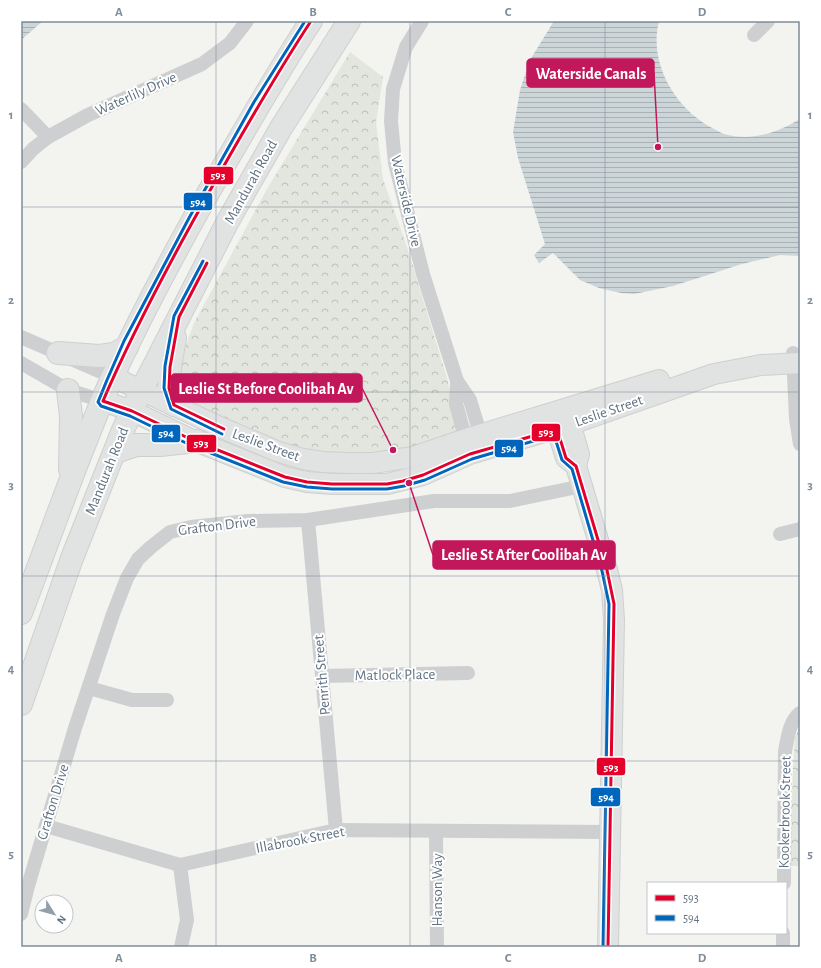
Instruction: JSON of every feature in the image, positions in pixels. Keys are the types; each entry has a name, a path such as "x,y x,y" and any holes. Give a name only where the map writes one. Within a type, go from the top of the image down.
{"highway":[{"name":"Mandurah Road","path":"21,613 103,401 127,347 202,203 286,58 311,21"},
{"name":"Mandurah Road","path":"21,704 72,558 141,391 228,221 281,128 349,21"},
{"path":"174,405 170,388 170,367 179,317"},
{"path":"58,353 99,356 114,354 127,347"},
{"path":"68,390 71,416 70,484"},
{"path":"115,452 136,446 197,441"}],"street":[{"name":"Waterlily Drive","path":"21,162 32,149 48,137 88,115 202,64 230,43 247,21"},
{"name":"Waterside Drive","path":"422,21 406,47 393,89 391,121 394,163 424,274 457,381 456,404 476,444"},
{"path":"754,35 768,21"},
{"path":"21,110 48,137"},
{"path":"21,337 113,377"},
{"path":"797,358 796,419 800,444"},
{"name":"Leslie Street","path":"113,377 262,446 303,459 322,462 373,463 413,458 476,444 714,374 797,358"},
{"path":"21,363 68,390 103,401"},
{"name":"Leslie Street","path":"103,401 132,411 197,441 285,476 307,482 332,484 381,484 403,481 423,475 476,444"},
{"path":"561,419 566,458 576,466 607,570 614,604 608,947"},
{"name":"Grafton Drive","path":"21,914 75,728 113,614 127,578 138,559 170,532 191,527 248,521 308,520 434,501 510,501 582,486"},
{"name":"Penrith Street","path":"308,520 336,830"},
{"path":"780,534 800,529"},
{"name":"Matlock Place","path":"322,676 468,673"},
{"path":"89,688 132,700 167,700"},
{"name":"Kookerbrook Street","path":"784,882 785,750 789,732 797,715"},
{"name":"Illabrook Street","path":"46,826 180,865 336,830 436,832 609,832"},
{"name":"Hanson Way","path":"436,832 437,947"},
{"path":"180,865 187,920 181,947"},
{"path":"783,934 783,947"}],"green space":[{"path":"350,52 383,77 376,122 383,179 407,247 447,378 458,432 445,440 372,459 308,454 264,439 193,404 181,375 181,359 194,323 267,189"},
{"path":"800,727 800,866 790,866 795,737"}],"shaded area":[{"path":"21,21 43,21 21,40"},
{"path":"554,21 659,21 657,37 658,53 668,84 677,98 700,121 724,134 737,137 756,136 783,128 800,119 800,256 780,255 742,264 673,286 634,294 621,293 599,288 580,280 553,253 539,263 534,255 545,244 518,158 513,132 520,90 530,60"}],"transit line":[{"name":"594","path":"305,21 254,102 189,218 124,341 98,402 101,406 130,416 186,443 283,482 307,487 332,489 387,489 404,486 425,480 472,459 554,435 562,460 572,469 602,571 609,604 603,947"},
{"name":"593","path":"311,21 244,131 181,243 140,321 103,401 132,411 188,438 285,477 307,482 332,484 387,484 403,481 423,475 470,454 557,429 566,458 576,466 607,570 614,604 608,947"},
{"name":"594","path":"203,261 174,316 165,366 164,388 171,409 222,434"},
{"name":"593","path":"207,263 179,317 170,367 169,388 174,405 224,429"}],"place":[{"name":"Waterside Canals","path":"658,147"},
{"name":"Leslie St Before Coolibah Av","path":"393,450"},
{"name":"Leslie St After Coolibah Av","path":"409,483"}]}
